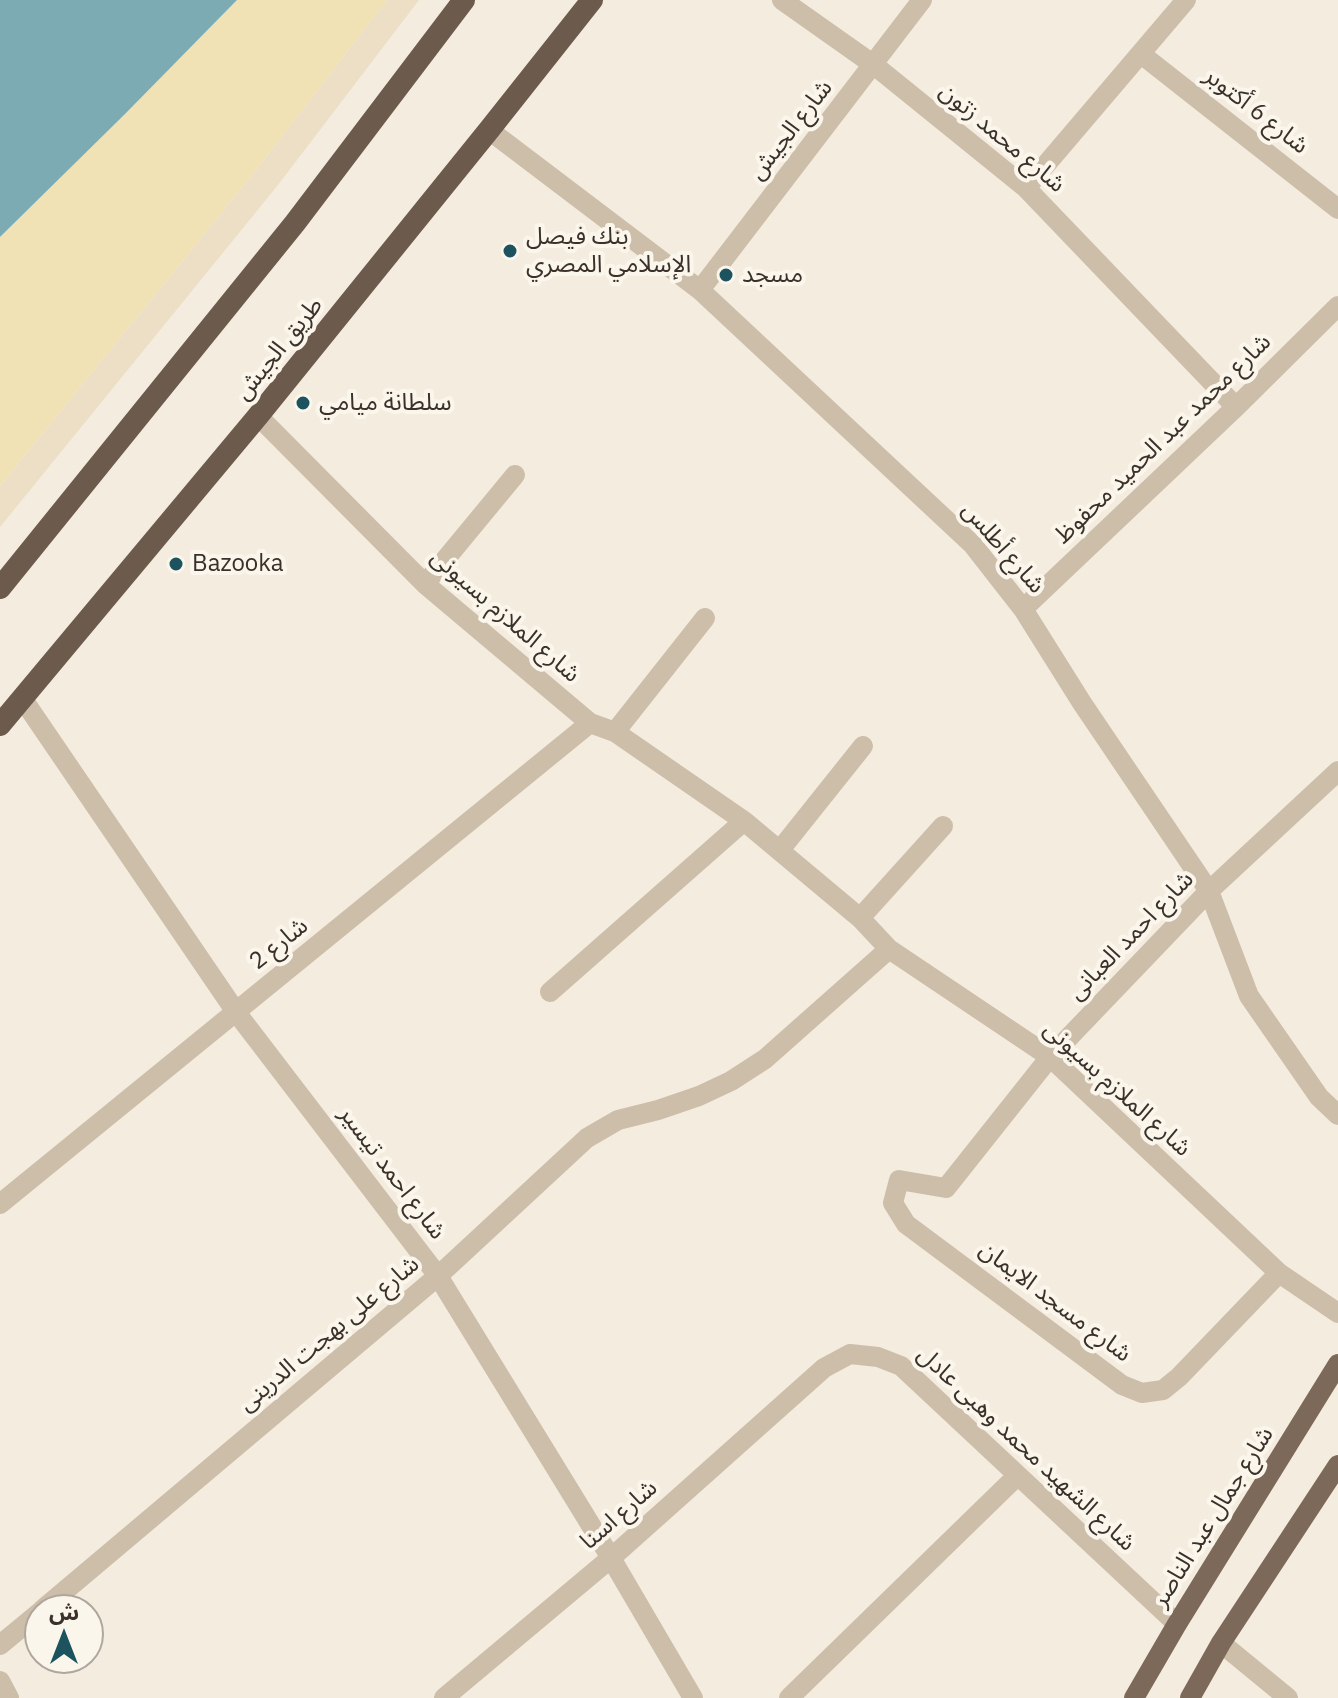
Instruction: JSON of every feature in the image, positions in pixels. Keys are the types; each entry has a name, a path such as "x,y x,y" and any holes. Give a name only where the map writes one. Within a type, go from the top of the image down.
{"highway":[{"path":"0,588 295,223 464,0"},
{"name":"طريق الجيش","path":"0,725 258,416 592,0"}],"main road":[{"name":"شارع جمال عبد الناصر","path":"1134,1698 1338,1364"},
{"path":"1190,1698 1221,1643 1338,1465"}],"street":[{"name":"شارع محمد زتون","path":"782,0 874,65 1026,188 1236,407"},
{"name":"شارع الجيش","path":"700,290 922,0"},
{"path":"1026,188 1186,0"},
{"name":"شارع 6 أكتوبر","path":"1141,54 1338,209"},
{"name":"شارع أطلس","path":"489,130 700,290 973,545 1023,609 1082,703 1209,891 1249,996 1319,1097 1338,1115"},
{"name":"شارع محمد عبد الحميد محفوظ","path":"1023,609 1338,306"},
{"name":"شارع الملازم بسيونى","path":"258,416 425,584 590,723 615,732 744,821 860,918 889,949 1050,1057 1279,1273 1338,1313"},
{"path":"425,584 515,475"},
{"path":"615,732 705,618"},
{"name":"شارع احمد تيسير","path":"22,698 236,1012 438,1276 693,1698"},
{"name":"شارع 2","path":"0,1204 590,723"},
{"path":"780,850 863,746"},
{"name":"شارع احمد العبانى","path":"946,1188 1050,1057 1209,891 1338,771"},
{"path":"550,992 744,821"},
{"path":"860,918 943,826"},
{"name":"شارع على بهجت الدرينى","path":"61,1594 438,1276 587,1138 618,1120 685,1101 731,1081 765,1059 889,949"},
{"name":"شارع مسجد الايمان","path":"946,1188 899,1180 893,1203 906,1224 1122,1385 1142,1393 1163,1390 1179,1377 1279,1273"},
{"name":"شارع الشهيد محمد وهبى عادل","path":"824,1368 850,1354 878,1357 901,1366 1177,1624"},
{"name":"شارع اسنا","path":"444,1698 611,1558 824,1368"},
{"path":"789,1698 1017,1476"},
{"name":"شارع على بهجت الدرينى","path":"0,1645 24,1625"},
{"path":"1221,1643 1288,1698"},
{"path":"0,1681 9,1698"}],"sand":[{"path":"237,0 387,0 257,169 0,486 0,237"}],"shaded area":[{"path":"387,0 419,0 278,185 0,527 0,486 257,169"}],"water":[{"path":"0,0 237,0 0,237"}],"place":[{"name":"بنك فيصل الإسلامي المصري","path":"510,251"},
{"name":"مسجد","path":"726,275"},
{"name":"سلطانة ميامي","path":"303,403"},
{"name":"Bazooka","path":"176,564"}]}
